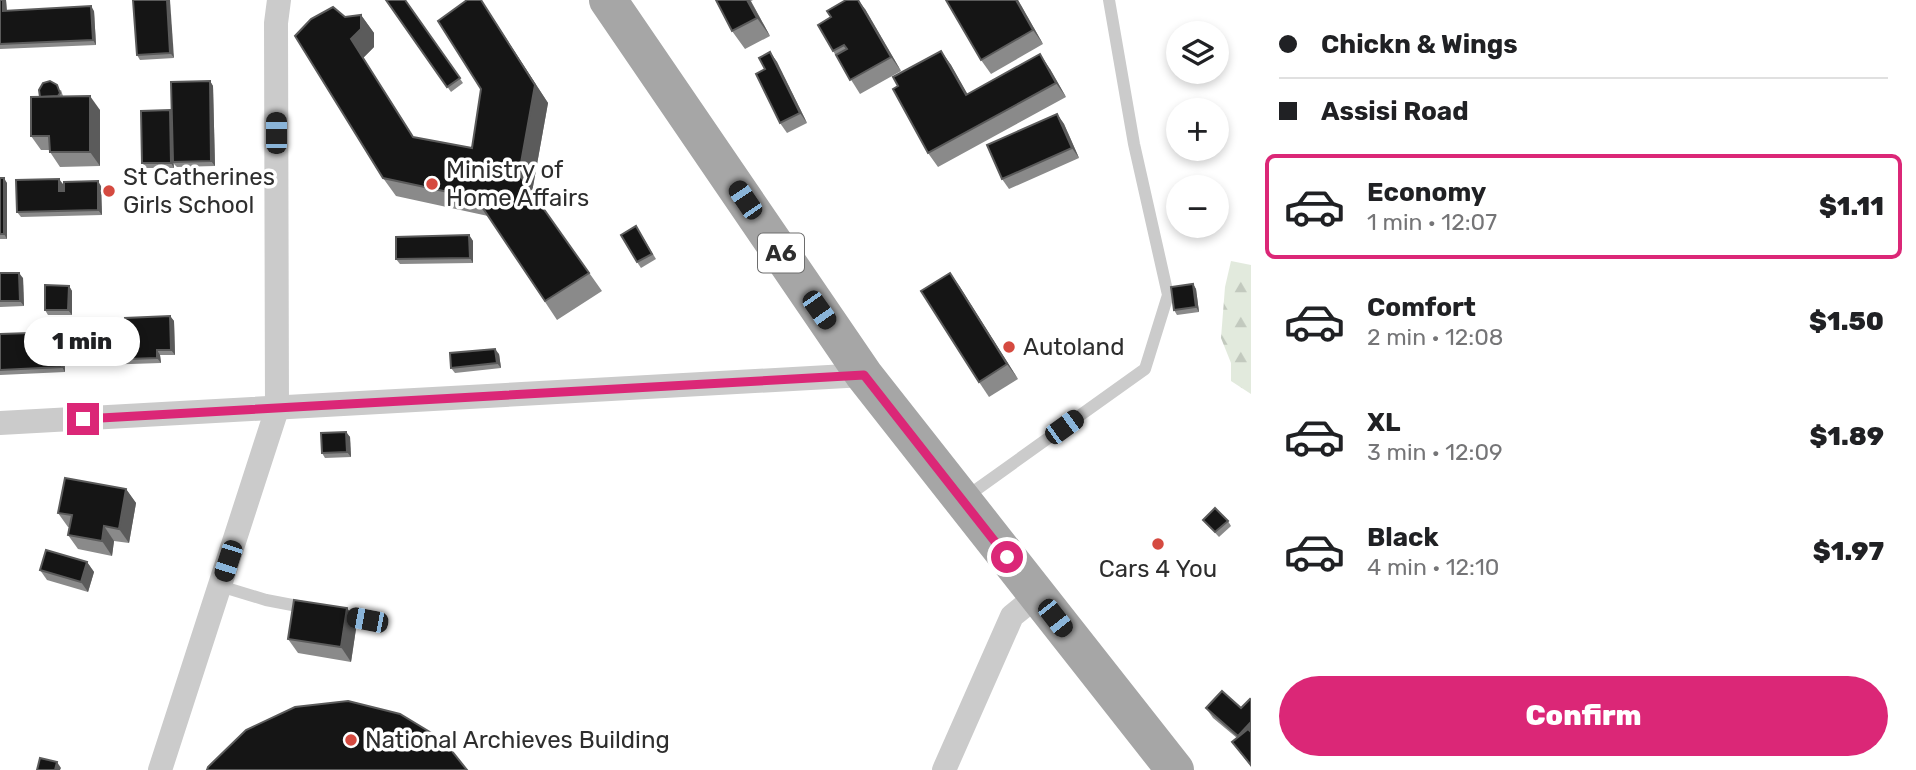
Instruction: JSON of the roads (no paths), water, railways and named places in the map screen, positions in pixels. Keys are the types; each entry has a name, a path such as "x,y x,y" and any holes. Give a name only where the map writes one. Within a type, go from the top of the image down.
{"main road":[{"name":"A6","path":"608,0 864,375 1175,770"}],"street":[{"path":"160,770 277,409 276,23 279,0"},
{"path":"0,423 864,375"},
{"path":"944,770 1012,616 1037,596"}],"lane":[{"path":"962,500 1145,369 1168,295 1134,144 1109,0"},
{"path":"220,586 266,600 367,620"}],"place":[{"name":"Ministry of Home Affairs","path":"432,184"},
{"name":"St Catherines Girls School","path":"109,191"},
{"name":"Autoland","path":"1009,347"},
{"name":"Cars 4 You","path":"1158,544"},
{"name":"National Archieves Building","path":"351,740"}]}
